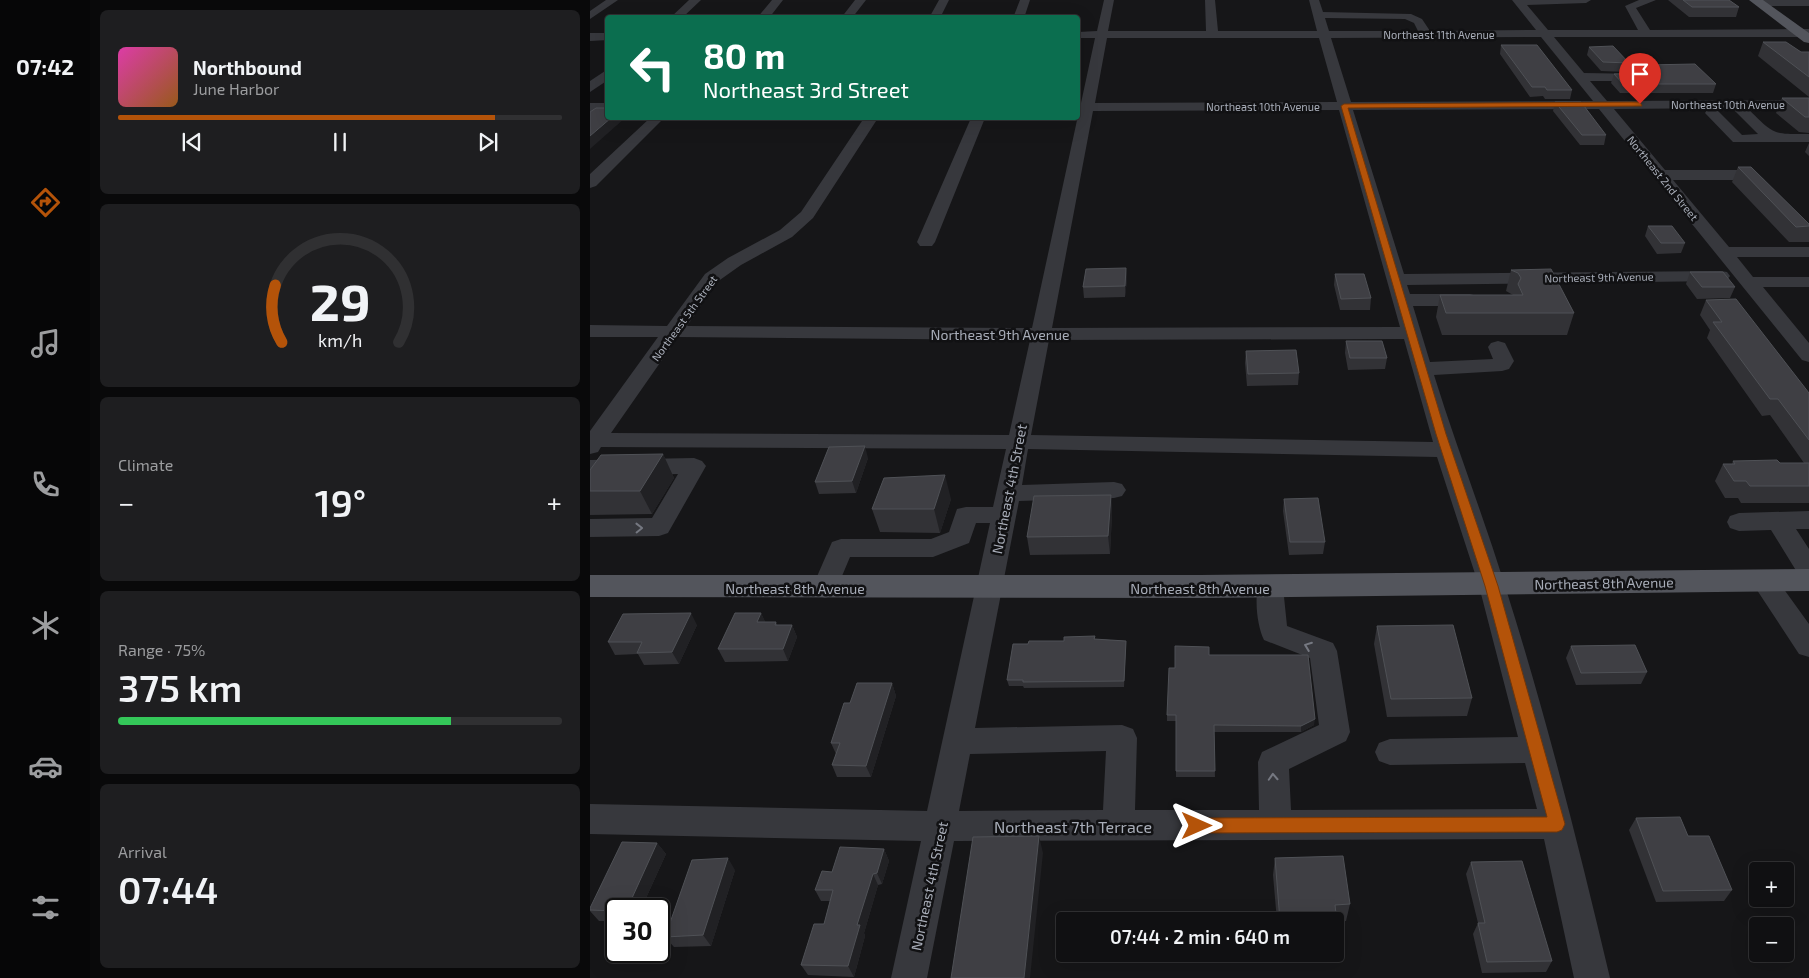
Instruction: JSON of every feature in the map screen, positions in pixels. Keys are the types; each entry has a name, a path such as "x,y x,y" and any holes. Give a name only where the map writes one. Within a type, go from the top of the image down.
{"main road":[{"path":"1757,1 1806,35"},
{"name":"Northeast 8th Avenue","path":"590,586 990,589 1492,586 1809,580"}],"street":[{"path":"590,16 613,0"},
{"path":"678,15 696,0"},
{"path":"765,15 778,0"},
{"path":"848,15 861,0"},
{"path":"936,15 944,0"},
{"path":"1019,15 1025,0"},
{"name":"Northeast 4th Street","path":"909,978 990,589 1083,107 1109,0"},
{"path":"1210,0 1212,35"},
{"path":"1518,1 1586,0"},
{"path":"1646,33 1630,6 1651,0"},
{"name":"Northeast 2nd Street","path":"1518,1 1809,356"},
{"path":"1757,1 1809,3"},
{"path":"1794,3 1809,14"},
{"path":"1426,34 1418,21 1407,16 1316,8 1446,450 1492,586 1557,824 1592,978"},
{"path":"1715,33 1703,23 1785,22"},
{"name":"Northeast 11th Avenue","path":"1080,35 1545,33 1806,35"},
{"path":"1731,33 1748,43 1778,45"},
{"path":"590,36 605,36"},
{"path":"590,88 605,75"},
{"path":"1580,77 1637,76"},
{"path":"1735,104 1765,133 1774,138"},
{"name":"Northeast 10th Avenue","path":"1083,107 1809,104"},
{"path":"590,107 605,107"},
{"path":"1712,112 1738,139 1809,138"},
{"path":"590,183 655,120"},
{"name":"Northeast 5th Street","path":"592,443 711,278 724,268 797,226 807,215 870,120"},
{"path":"926,242 977,120"},
{"path":"1660,175 1750,175 1770,195"},
{"path":"1723,252 1809,252"},
{"name":"Northeast 9th Avenue","path":"1396,280 1746,279 1809,282"},
{"path":"1402,300 1486,300"},
{"name":"Northeast 9th Avenue","path":"590,331 1040,334 1411,333"},
{"path":"1422,369 1502,365 1504,361 1498,347"},
{"path":"592,443 1018,442 1446,450"},
{"path":"590,468 694,466 659,527 590,528"},
{"path":"825,588 841,548 933,548 960,537 966,515 1006,504 1114,490"},
{"path":"1739,522 1809,520"},
{"path":"1778,521 1809,570"},
{"path":"1764,581 1809,646"},
{"path":"1270,587 1274,632 1323,651 1335,732 1272,762 1276,825"},
{"path":"959,741 1122,738 1118,826"},
{"path":"1390,752 1536,750"},
{"name":"Northeast 7th Terrace","path":"590,819 942,826 1557,824"}],"building":[{"path":"1683,0 1729,0 1739,7 1692,7"},
{"path":"1763,42 1786,42 1801,52 1809,52 1809,77"},
{"path":"1501,45 1537,45 1572,90 1547,90 1545,87 1532,87"},
{"path":"1613,46 1629,63 1603,62 1589,47"},
{"path":"1695,64 1716,84 1623,84 1614,74 1645,73 1646,65"},
{"path":"1782,98 1809,98 1809,117 1805,117"},
{"path":"1555,102 1581,102 1606,135 1582,135"},
{"path":"596,108 605,108 605,120 609,120 590,136 590,112"},
{"path":"1738,167 1751,167 1809,226 1796,227"},
{"path":"1648,226 1672,226 1685,243 1661,243"},
{"path":"1126,268 1125,286 1083,287 1086,269"},
{"path":"1551,269 1574,313 1446,313 1440,295 1523,295 1518,284 1521,278 1518,273 1511,270"},
{"path":"1690,272 1723,272 1735,287 1702,287"},
{"path":"1335,274 1364,274 1371,298 1341,299"},
{"path":"1736,299 1809,393 1809,440 1778,399 1770,399 1713,322 1722,322 1706,300"},
{"path":"1346,341 1382,341 1387,358 1350,358"},
{"path":"1296,350 1299,373 1248,374 1246,351"},
{"path":"865,446 852,481 815,482 829,447"},
{"path":"663,454 640,491 590,491 590,470 601,455"},
{"path":"1777,460 1780,463 1809,463 1809,486 1750,486 1746,481 1734,481 1723,464 1735,464 1733,461"},
{"path":"945,475 934,509 872,509 884,478"},
{"path":"1111,495 1108,536 1027,537 1034,496"},
{"path":"1318,498 1325,542 1290,542 1284,499"},
{"path":"691,613 672,652 637,653 642,642 608,642 623,614"},
{"path":"735,613 761,613 757,622 776,622 775,625 792,625 783,649 718,649"},
{"path":"1453,625 1472,698 1391,699 1377,626"},
{"path":"1095,636 1094,639 1126,641 1124,681 1023,682 1023,680 1007,680 1013,644 1028,644 1029,641 1064,641 1064,637"},
{"path":"1635,645 1647,672 1581,673 1571,646"},
{"path":"1175,646 1209,647 1209,655 1308,655 1315,719 1301,726 1214,725 1215,771 1176,771 1176,715 1167,715 1169,668 1175,668"},
{"path":"857,683 892,683 866,766 832,765 840,743 831,743 844,703 850,703"},
{"path":"1680,817 1688,836 1709,836 1732,890 1663,891 1636,818"},
{"path":"1039,836 1024,978 951,978 973,837"},
{"path":"622,842 657,843 632,898 605,898 605,911 590,910"},
{"path":"840,847 884,849 877,873 873,874 857,925 860,925 848,966 801,965 814,924 824,924 833,890 815,890 822,871 832,872"},
{"path":"1343,856 1350,904 1335,905 1336,912 1279,912 1275,858"},
{"path":"728,858 703,935 670,937 670,923 692,860"},
{"path":"1522,861 1552,961 1487,962 1478,923 1485,923 1471,862"}],"route":[{"path":"1197,826 1557,824 1492,586 1441,434 1344,106 1640,104"}]}
